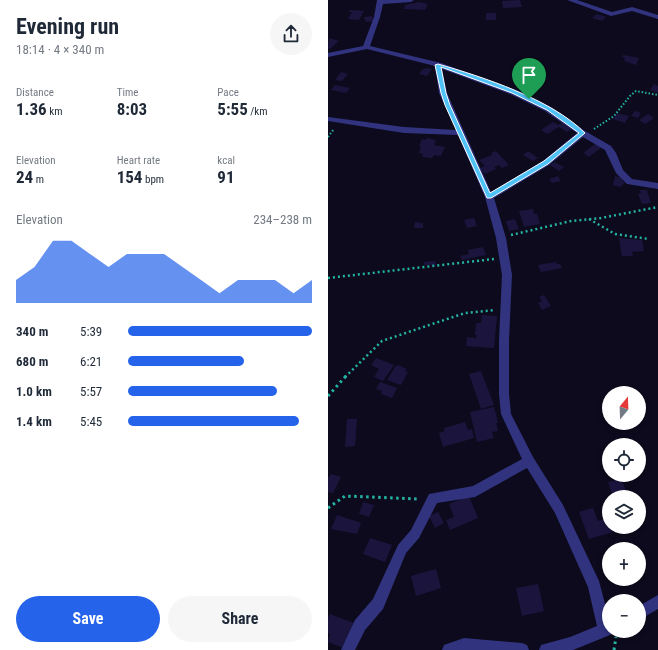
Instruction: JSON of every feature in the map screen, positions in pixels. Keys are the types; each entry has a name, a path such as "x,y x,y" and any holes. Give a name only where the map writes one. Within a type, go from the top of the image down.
{"street":[{"path":"367,47 380,1 411,0"},
{"path":"570,0 592,6 611,14 632,9 658,17"},
{"path":"328,55 367,47 438,65 513,92 548,109 608,148 612,153 618,171 630,182 658,186"},
{"path":"438,65 443,93 489,197 504,258 507,275 504,394 506,414 511,428 529,461 559,509 594,586 602,612"},
{"path":"328,119 404,130 461,133"},
{"path":"489,197 546,163 585,134"},
{"path":"348,650 360,625 378,604 402,549 415,534 434,498 475,491 529,461"},
{"path":"646,609 658,602"},
{"path":"546,650 556,649 602,631"},
{"path":"449,650 464,645 522,650"}],"path":[{"path":"585,134 609,121 624,104 627,96 636,91 642,90 658,95"},
{"path":"500,238 571,221 658,207"},
{"path":"588,219 615,234 649,238"},
{"path":"328,278 504,258"},
{"path":"328,396 335,387 382,341 465,314 505,308"},
{"path":"328,508 345,496 434,498"}],"building":[{"path":"520,0 522,7 503,8 502,1"},
{"path":"419,2 428,4 425,10 404,9 405,5"},
{"path":"350,10 364,11 359,20 348,19 352,12 349,12"},
{"path":"486,13 496,13 496,20 486,20"},
{"path":"597,14 606,17 602,21 592,18"},
{"path":"372,16 373,21 366,22 364,17"},
{"path":"329,38 339,41 330,49 328,48"},
{"path":"623,55 639,58 636,65 624,61 625,58 622,57"},
{"path":"423,69 432,69 427,76 419,74"},
{"path":"341,72 348,74 342,81 335,80"},
{"path":"654,84 658,86 658,93 650,90"},
{"path":"335,85 350,88 346,93 331,90"},
{"path":"635,111 641,113 638,118 631,116"},
{"path":"617,113 629,116 625,123 613,119"},
{"path":"648,114 654,118 645,124 639,120"},
{"path":"553,122 558,125 562,123 572,129 567,132 559,127 547,134 541,130"},
{"path":"427,138 436,140 434,145 445,147 441,156 434,155 432,158 422,157 423,154 419,153 421,147 419,146 422,139 426,140"},
{"path":"595,144 602,147 589,157 583,153"},
{"path":"496,151 509,165 502,168 499,165 494,167 496,169 485,174 480,168 485,166 479,160 492,155 491,153"},
{"path":"528,151 538,158 533,161 523,155"},
{"path":"555,162 564,167 559,171 550,165"},
{"path":"558,176 561,181 552,183 549,179"},
{"path":"615,176 623,178 622,181 625,182 620,187 613,185"},
{"path":"640,190 647,190 651,203 642,204 638,194 641,193"},
{"path":"533,209 534,214 537,214 540,224 524,227 519,211"},
{"path":"474,218 477,226 467,228 464,220"},
{"path":"515,219 519,229 509,231 506,221"},
{"path":"415,222 423,223 423,228 414,228"},
{"path":"619,238 642,240 644,251 632,252 633,256 622,256"},
{"path":"483,247 486,255 462,260 460,256 469,254 468,250"},
{"path":"435,261 436,265 424,265 424,262"},
{"path":"556,262 557,264 560,264 562,268 541,272 538,265"},
{"path":"544,295 551,306 542,310 538,303 542,301 539,297"},
{"path":"482,315 497,316 494,348 466,346 467,337 476,338 476,323 481,323"},
{"path":"376,358 394,365 383,381 374,377 379,369 371,365"},
{"path":"398,365 407,369 405,371 408,372 401,385 387,380 395,367"},
{"path":"481,371 494,405 481,409 469,374"},
{"path":"380,382 397,388 392,398 381,394 382,391 376,389"},
{"path":"494,407 498,423 496,423 498,431 492,432 494,438 477,442 470,412"},
{"path":"347,419 357,419 355,446 345,447"},
{"path":"465,422 468,430 472,429 474,438 443,447 439,433 445,431 444,428"},
{"path":"331,474 341,477 333,493 328,492 328,478"},
{"path":"608,482 622,482 626,490 611,490"},
{"path":"469,496 478,518 450,530 446,520 454,517 449,504"},
{"path":"363,502 374,505 369,517 359,514"},
{"path":"593,508 598,521 602,520 602,534 606,534 589,539 579,512"},
{"path":"438,512 444,523 435,528 429,516"},
{"path":"337,515 361,523 357,534 331,529"},
{"path":"370,538 392,545 385,562 363,554"},
{"path":"436,569 441,588 416,596 411,576"},
{"path":"538,584 544,611 522,616 516,588"},
{"path":"330,614 356,624 346,649 328,642 330,634 328,633 328,618"}],"route":[{"path":"438,65 529,99 548,109 582,133 546,163 489,197 443,93 438,65"}]}
